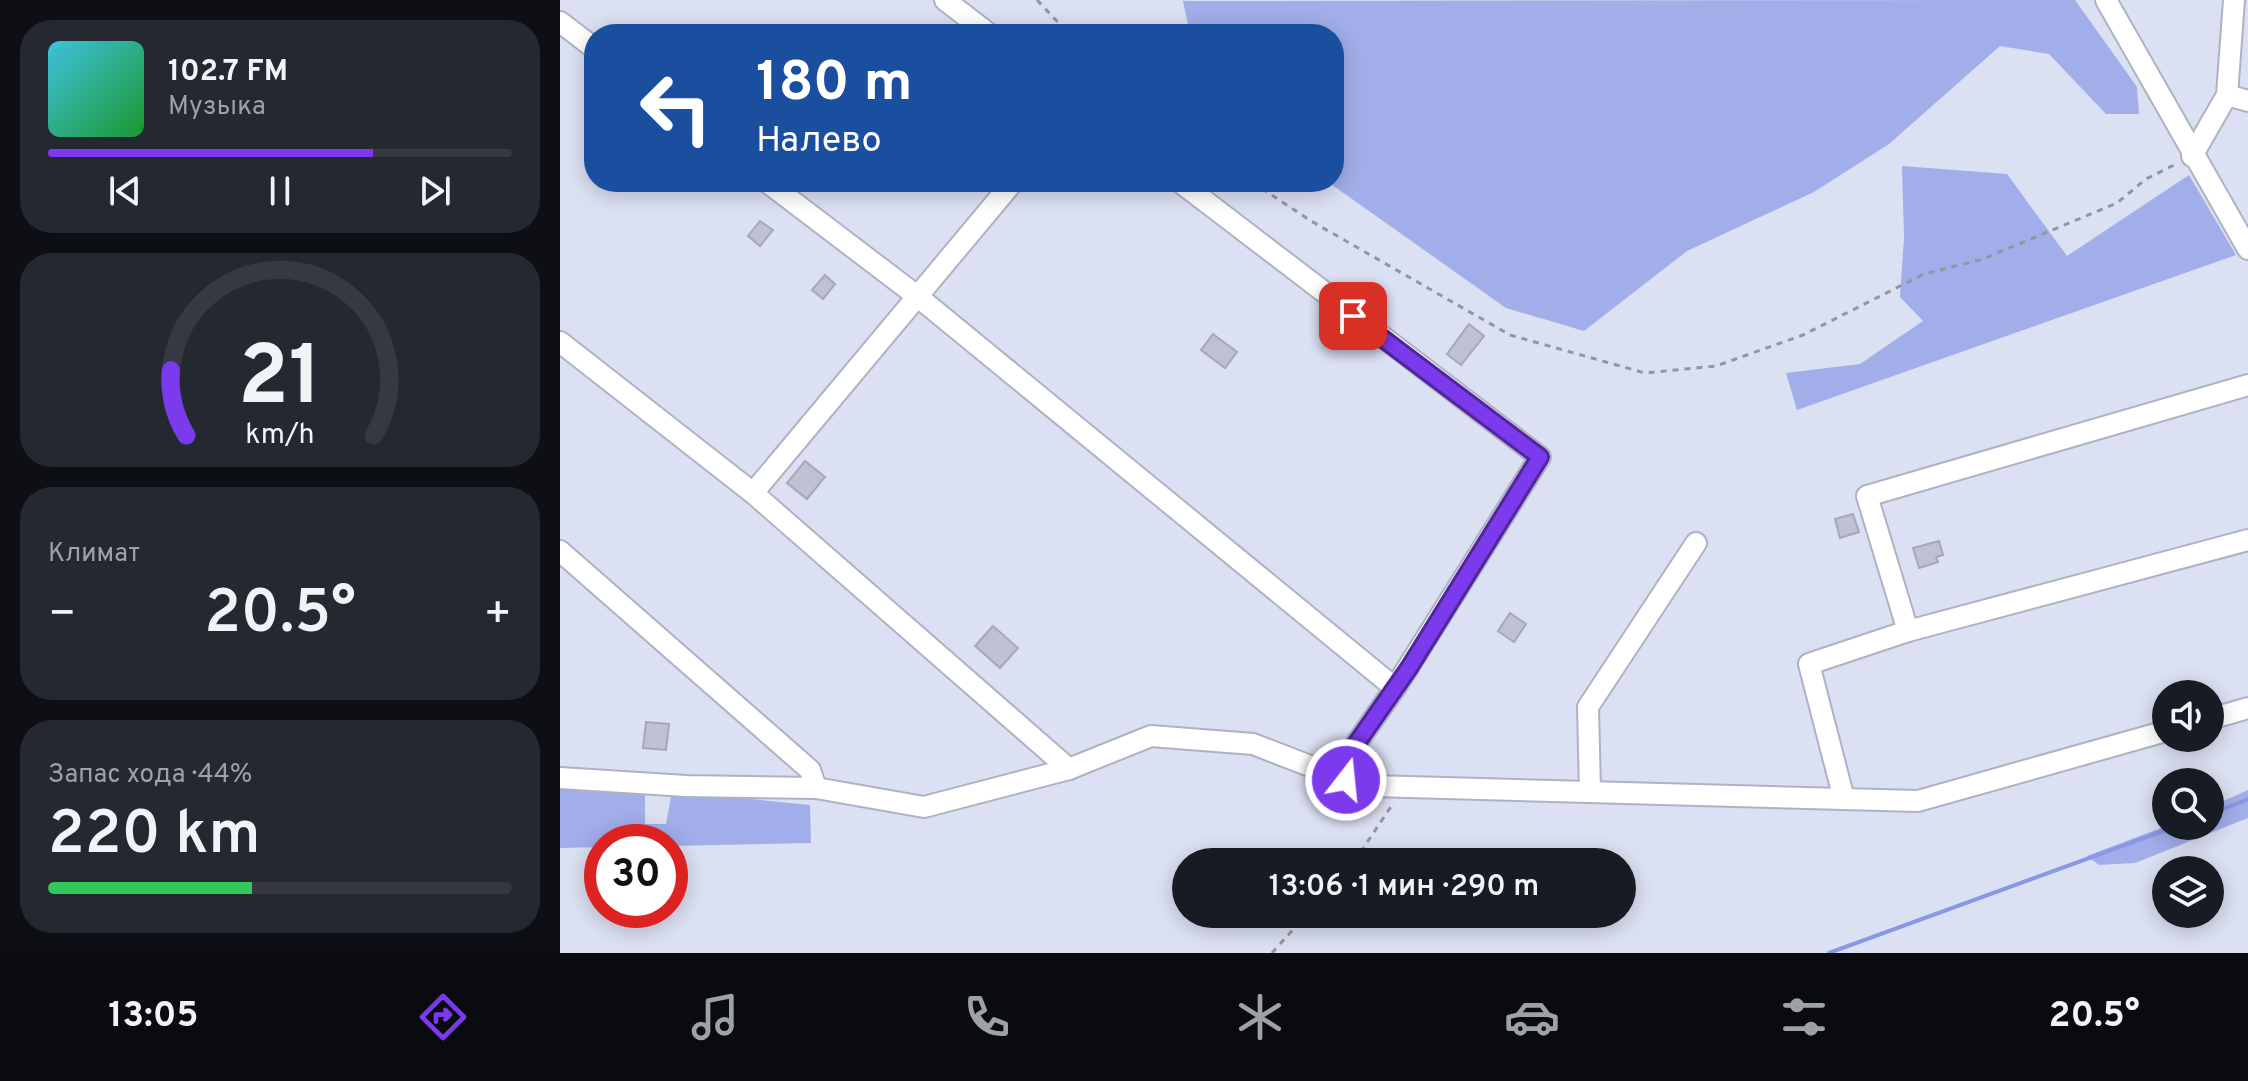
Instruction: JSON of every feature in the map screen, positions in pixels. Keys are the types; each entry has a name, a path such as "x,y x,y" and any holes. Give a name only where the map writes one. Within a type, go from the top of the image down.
{"street":[{"path":"945,0 976,24"},
{"path":"2106,0 2192,156 2248,249"},
{"path":"2192,156 2227,95 2234,0"},
{"path":"560,22 584,40"},
{"path":"2227,95 2248,101"},
{"path":"780,192 917,296 1395,688"},
{"path":"753,493 1005,192"},
{"path":"1193,192 1540,457 1395,688 1347,757 1346,780"},
{"path":"560,342 753,493 1069,769"},
{"path":"1908,631 1867,496 2248,385"},
{"path":"1844,799 1809,664 1908,631 2248,540"},
{"path":"1590,792 1588,707 1696,543"},
{"path":"560,551 810,770 816,788"},
{"path":"2224,715 2248,708"},
{"path":"560,778 686,786 816,788 924,807 1069,769 1151,736 1253,744 1346,780 1372,786 1918,801 2152,735"}],"path":[{"path":"1037,0 1060,24"},
{"path":"1267,192 1311,221 1510,335 1645,373 1716,366 1803,335 1924,274 1983,259 2117,203 2146,179 2192,156"},
{"path":"1363,848 1403,787"},
{"path":"1272,953 1294,928"}],"shaded area":[{"path":"2075,0 2137,87 2139,114 2106,114 2049,54 2000,46 1889,144 1814,192 1687,251 1584,331 1506,308 1342,192 1344,24 1188,24 1183,1"},
{"path":"1902,166 2007,174 2067,256 2189,175 2236,255 1797,410 1786,373 1860,364 1923,321 1900,297 1904,237"},
{"path":"560,787 645,792 645,824 584,824 584,847 560,848"},
{"path":"2248,790 2248,818 2224,828 2224,801"},
{"path":"672,791 810,805 811,843 688,846 688,824 666,824"},
{"path":"2152,831 2152,840 2193,840 2135,863 2099,865 2087,856"}],"building":[{"path":"760,221 773,230 760,246 748,236"},
{"path":"825,275 835,284 823,299 812,290"},
{"path":"1469,324 1484,336 1461,365 1447,354"},
{"path":"1213,334 1237,352 1225,368 1201,350"},
{"path":"805,461 825,477 807,499 787,483"},
{"path":"1853,514 1859,532 1840,538 1835,519"},
{"path":"1939,541 1943,555 1936,557 1938,562 1919,568 1913,548"},
{"path":"1510,613 1526,624 1514,642 1498,631"},
{"path":"993,626 1018,648 1000,668 975,646"},
{"path":"646,722 669,724 666,750 643,748"}],"waterway":[{"path":"2224,808 2248,799"},
{"path":"1829,953 2152,835"}],"route":[{"path":"1346,780 1347,757 1409,668 1540,457 1353,316"}]}
